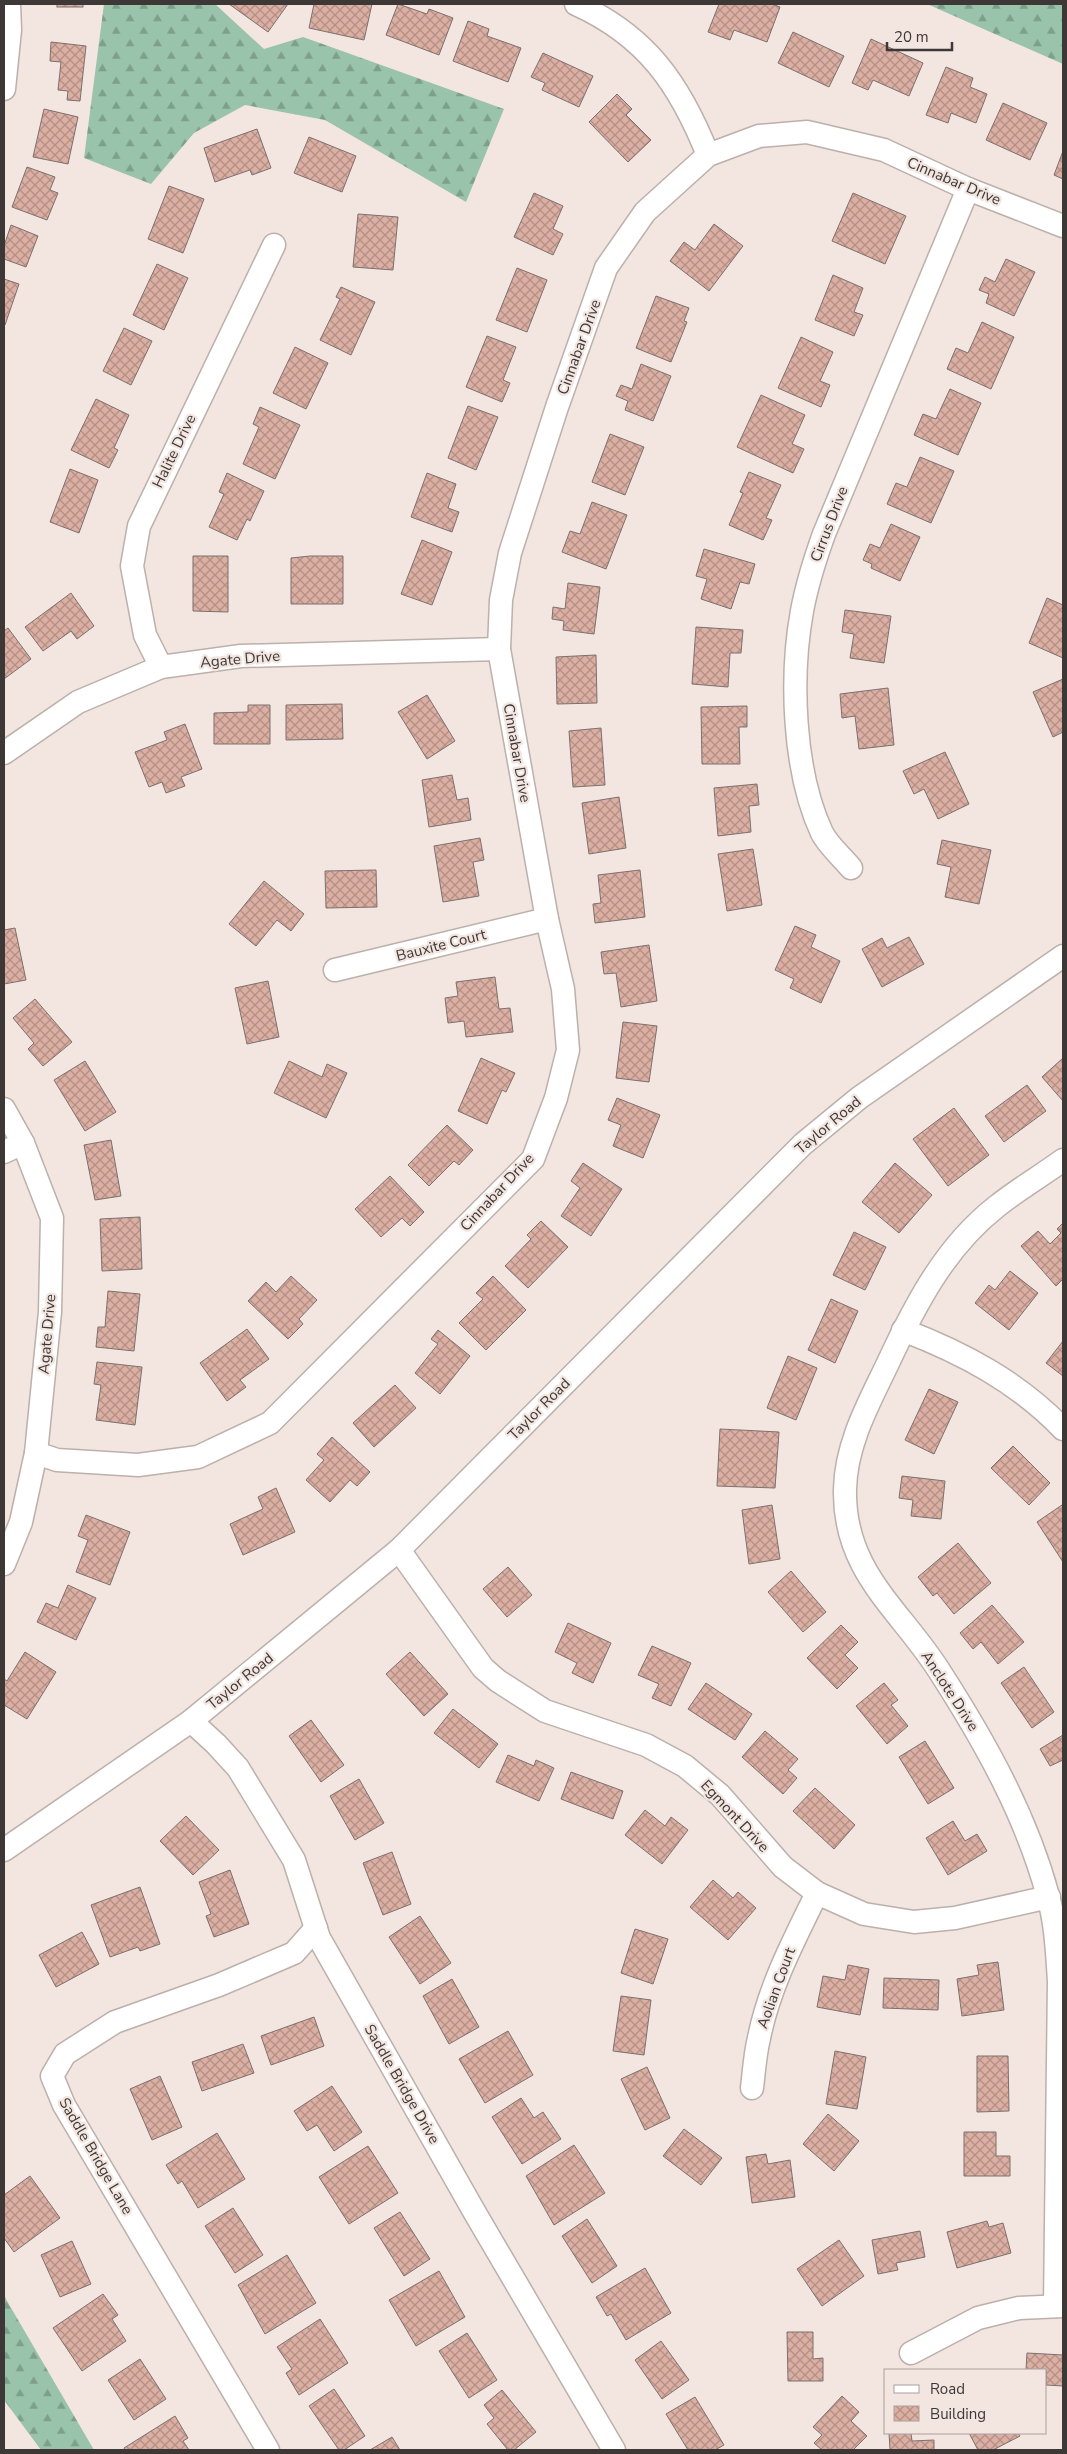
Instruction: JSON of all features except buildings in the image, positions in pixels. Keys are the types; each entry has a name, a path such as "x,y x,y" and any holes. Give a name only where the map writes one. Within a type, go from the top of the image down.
{"street":[{"path":"4,89 10,30 9,4"},
{"path":"576,4 602,16 638,43 664,72 694,120 708,155"},
{"name":"Cinnabar Drive","path":"36,1453 57,1460 138,1465 198,1457 270,1423 533,1159 556,1098 568,1050 563,989 547,919 499,649 501,600 510,553 557,407 606,268 645,212 708,155 759,136 807,132 884,150 968,189 1063,226"},
{"name":"Cirrus Drive","path":"851,868 823,834 808,793 800,746 797,700 797,652 802,611 811,571 824,534 968,189"},
{"name":"Halite Drive","path":"161,668 145,635 132,566 139,526 274,245"},
{"name":"Agate Drive","path":"4,753 78,702 161,668 241,656 499,649"},
{"name":"Bauxite Court","path":"335,970 547,919"},
{"name":"Taylor Road","path":"4,1850 190,1721 399,1550 803,1144 859,1098 1063,956"},
{"name":"Agate Drive","path":"4,1109 13,1147 52,1218 50,1312 36,1453 21,1522 4,1564"},
{"name":"Anclote Drive","path":"1059,2306 1059,1981 1056,1939 1049,1897 1030,1836 989,1751 938,1669 872,1584 861,1563 851,1536 845,1490 851,1449 860,1422 903,1330 926,1288 967,1234 995,1207 1063,1160"},
{"path":"903,1330 948,1347 983,1366 1017,1388 1063,1429"},
{"name":"Egmont Drive","path":"399,1550 483,1668 498,1681 545,1711 646,1745 685,1766 720,1795 783,1867 817,1893 864,1914 914,1922 955,1918 1049,1897"},
{"name":"Saddle Bridge Drive","path":"190,1721 216,1744 238,1768 294,1860 316,1928 475,2213 614,2450"},
{"name":"Aolian Court","path":"752,2088 759,2038 769,2000 790,1946 817,1893"},
{"name":"Saddle Bridge Lane","path":"268,2450 64,2105 52,2076 65,2054 115,2022 219,1985 294,1953 316,1928"},
{"path":"911,2352 978,2318 1020,2308 1059,2306"}],"green space":[{"path":"104,4 215,4 264,49 303,37 504,109 466,202 325,120 245,105 194,133 151,184 84,158"},
{"path":"927,4 1063,5 1063,64"},
{"path":"4,2294 94,2450 41,2450 4,2400"}]}
